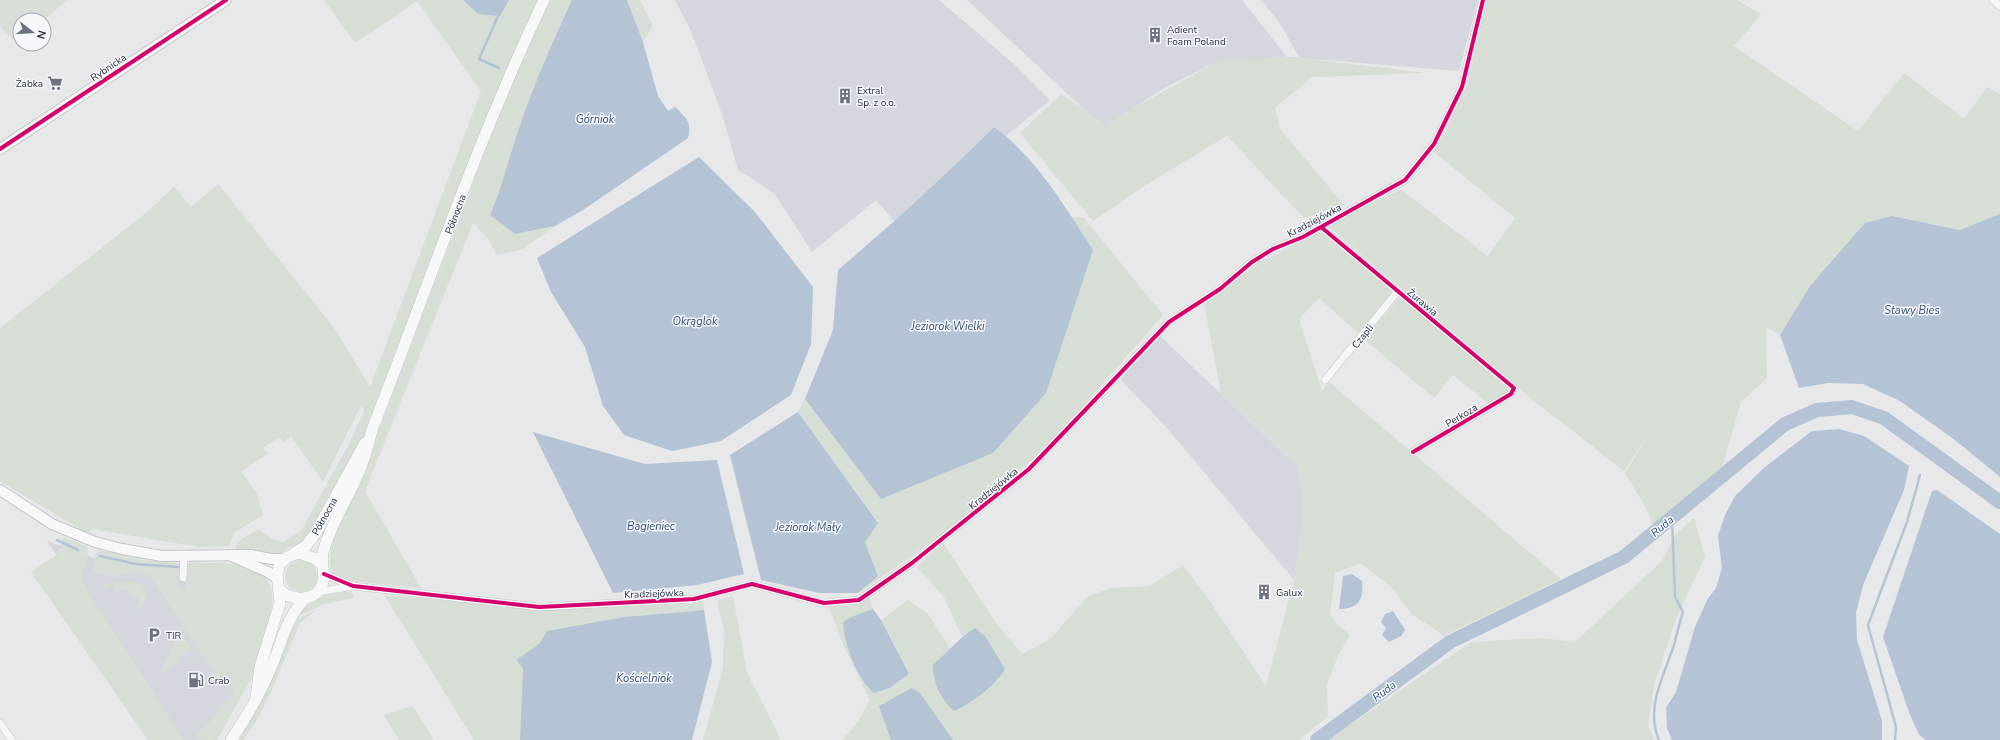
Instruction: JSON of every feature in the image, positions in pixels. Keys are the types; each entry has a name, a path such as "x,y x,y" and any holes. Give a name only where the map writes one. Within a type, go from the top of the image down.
{"main road":[{"name":"Rybnicka","path":"0,149 226,0"},
{"name":"Północna","path":"324,570 322,556 327,541 358,475 372,430 487,130 544,0"},
{"name":"Północna","path":"289,556 306,546 315,534 372,430"},
{"path":"0,490 52,524 95,542 122,549 162,556 251,555 271,559 302,554 311,557 324,570 323,582 318,592 306,598 294,611 270,671 248,713 231,740"},
{"path":"232,556 263,569 277,578"},
{"path":"256,698 260,667 279,608 280,590 277,578 278,568 289,556"},
{"path":"280,590 290,596 306,598"}],"street":[{"name":"Kradziejówka","path":"318,592 353,586 539,607 694,600 752,584 824,603 859,600 912,563 1029,469 1170,322 1220,289 1252,262 1268,252 1303,237 1405,180 1434,144 1462,87 1483,0"},
{"path":"1993,0 2000,6"},
{"name":"Żurawia","path":"1321,227 1514,388"},
{"name":"Czapli","path":"1325,380 1398,291"},
{"name":"Perkoza","path":"1413,452 1512,394 1514,388"},
{"path":"183,578 184,556"},
{"name":"Kradziejówka","path":"324,570 353,586"},
{"path":"0,723 12,740"}],"shaded area":[{"path":"0,0 67,0 52,13 12,12 12,38 0,27"},
{"path":"324,0 540,0 496,93 366,433 305,541 288,548 277,556 238,551 235,547 240,540 258,529 274,540 284,542 301,531 349,444 365,409 361,406 323,482 291,436 283,442 279,437 263,448 268,454 241,471 257,494 263,515 235,532 229,546 199,547 92,529 87,533 0,481 0,328 146,213 174,187 191,207 218,184 335,329 370,387 481,91 417,1 355,43"},
{"path":"549,0 572,0 530,97 490,215 515,234 555,226 523,249 497,255 489,240 473,223 365,491 421,588 352,581 332,573 330,562 331,549 335,536 366,468 379,429 513,78"},
{"path":"627,0 640,0 653,26 643,42"},
{"path":"675,0 939,0 1015,65 1050,100 1006,136 994,127 947,174 895,222 876,200 812,252 774,193 738,170 723,117 691,31"},
{"path":"967,0 1242,0 1287,57 1214,63 1161,90 1104,128"},
{"path":"1261,0 1478,0 1459,71 1300,58 1278,21"},
{"path":"1487,0 1737,0 1761,14 1734,46 1858,131 1904,73 1964,119 1987,87 2000,94 2000,214 1960,230 1892,216 1810,286 1780,335 1766,327 1767,378 1741,402 1721,471 1654,527 1645,506 1625,473 1650,433 1624,471 1523,392 1326,224 1401,190 1488,256 1515,218 1433,151 1444,135 1468,84"},
{"path":"1294,57 1426,73 1312,77 1275,108 1280,129 1344,205 1304,218 1227,136 1149,183 1093,221 1020,133 1061,94 1105,124 1220,60"},
{"path":"1072,217 1084,218 1163,315 1073,417 1035,457 977,507 938,537 858,593 878,576 865,542 878,522 798,412 805,399 881,499 1093,250"},
{"path":"1320,232 1392,292 1359,334 1319,298 1299,319 1322,391 1329,382 1561,579 1444,636 1412,614 1391,587 1361,563 1335,573 1330,615 1337,624 1350,635 1338,656 1327,684 1328,716 1299,740 842,740 857,723 870,700 845,649 829,607 860,603 869,598 873,609 851,617 844,622 850,650 874,693 889,688 898,651 881,620 908,600 927,613 951,649 933,664 983,691 999,679 1001,662 993,650 965,634 962,637 944,597 917,567 943,543 994,620 1022,654 1050,639 1088,596 1112,588 1150,586 1183,565 1209,600 1266,686 1294,580 1304,513 1298,467 1221,393 1204,303 1261,262"},
{"path":"1400,297 1507,388 1509,392 1488,403 1453,375 1434,398 1364,339"},
{"path":"1158,334 1298,467 1304,513 1294,580 1168,429 1121,380"},
{"path":"1694,518 1705,557 1676,619 1654,685 1648,726 1654,740 1328,740 1471,642 1540,638 1575,642 1662,561 1676,534"},
{"path":"64,537 87,546 88,551 83,576 85,587 184,740 148,740 31,572 58,554"},
{"path":"47,541 103,561 184,572 243,669 237,692 208,740 181,740"},
{"path":"100,550 143,560 180,563 179,587 184,589 186,587 188,563 222,563 238,565 252,569 263,576 270,586 272,602 268,622 270,623 253,675 217,740 194,739 196,733 201,728 202,729 207,721 209,724 211,722 209,720 217,714 216,712 234,694 234,691 226,681 227,679 225,680 222,676 217,679 152,578 145,574 138,573 108,576 95,572 93,569 93,560"},
{"path":"298,560 304,560 313,564 317,576 313,588 304,592 298,592 289,588 285,579 285,573 289,564"},
{"path":"131,581 140,583 146,593 146,600 141,611 137,605 141,601 139,597 134,600 126,588 117,593 112,584 104,589 103,586 105,584"},
{"path":"352,591 354,598 324,604 296,617 306,606 327,594"},
{"path":"385,596 597,608 691,604 703,600 704,610 624,617 548,631 540,643 516,660 523,668 520,740 474,740"},
{"path":"733,596 747,673 781,740 703,740 723,668 724,628 717,601"},
{"path":"317,609 300,623 258,718 243,740 239,740 261,700 291,629 293,629 298,619"},
{"path":"180,633 193,650 178,660 179,663 162,672 161,670"},
{"path":"413,706 434,740 399,740 384,715"}],"water":[{"path":"463,0 509,0 500,16 478,14"},
{"name":"Górniok","path":"572,0 627,0 643,42 658,96 668,111 675,107 685,117 689,124 688,138 583,210 555,226 515,234 490,215 530,98 550,48"},
{"name":"Jeziorok Wielki","path":"994,127 1024,153 1037,168 1061,200 1093,250 1046,393 993,453 881,499 805,399 833,330 838,270 918,200"},
{"name":"Okrąglok","path":"699,157 755,212 813,287 811,344 791,395 721,441 672,451 624,435 603,406 585,347 551,292 537,258"},
{"name":"Stawy Bies","path":"2000,214 2000,477 1955,440 1900,401 1863,384 1828,383 1799,388 1780,335 1810,286 1865,223 1892,216 1960,230"},
{"name":"Jeziorok Mały","path":"798,412 878,523 865,542 878,576 858,593 819,593 761,580 730,455"},
{"path":"1839,429 1864,436 1909,466 1904,490 1863,585 1856,613 1857,640 1882,721 1882,740 1672,740 1667,728 1666,708 1676,692 1695,627 1707,600 1716,588 1722,568 1718,536 1725,515 1735,496 1765,467 1812,431"},
{"name":"Bagieniec","path":"533,432 645,464 717,460 744,574 697,585 613,593"},
{"path":"1937,490 2000,534 2000,740 1926,740 1919,735 1909,712 1883,637 1932,491"},
{"path":"1352,574 1362,581 1361,598 1351,607 1339,609 1343,576"},
{"path":"873,609 881,620 909,674 889,688 874,693 862,679 852,660 846,640 843,622 851,617"},
{"name":"Kościelniok","path":"704,610 712,662 692,740 520,740 523,668 516,660 540,643 547,631 624,617"},
{"path":"1393,611 1405,630 1401,636 1389,642 1382,635 1386,628 1381,622 1385,614"},
{"path":"975,628 985,636 1005,669 990,687 968,704 954,711 941,696 938,690 934,678 933,664"},
{"path":"912,688 920,693 953,740 891,740 879,706"}],"waterway":[{"path":"498,16 479,59 499,68"},
{"name":"Ruda","path":"1317,740 1450,642 1624,557 1785,424 1817,410 1852,407 1884,418 2000,502"},
{"path":"1895,740 1896,727 1868,625 1907,522 1920,475"},
{"path":"1659,740 1655,728 1655,704 1661,680 1674,645 1683,612 1675,597 1672,518"},
{"path":"57,540 78,550"},
{"path":"100,556 135,564 179,567"}],"cycle path":[{"path":"0,149 226,0"},
{"path":"324,574 353,586 539,607 694,599 752,584 824,603 859,600 912,563 1029,469 1169,322 1220,289 1252,262 1273,249 1303,237 1405,180 1434,144 1462,87 1483,0"},
{"path":"1321,227 1514,388 1511,394 1413,452"}],"place":[{"name":"Adient Foam Poland","path":"1155,35"},
{"name":"Żabka","path":"55,83"},
{"name":"Extral Sp. z o.o.","path":"845,96"},
{"name":"Galux","path":"1264,592"},
{"name":"TIR","path":"154,635"},
{"name":"Crab","path":"196,680"}]}
